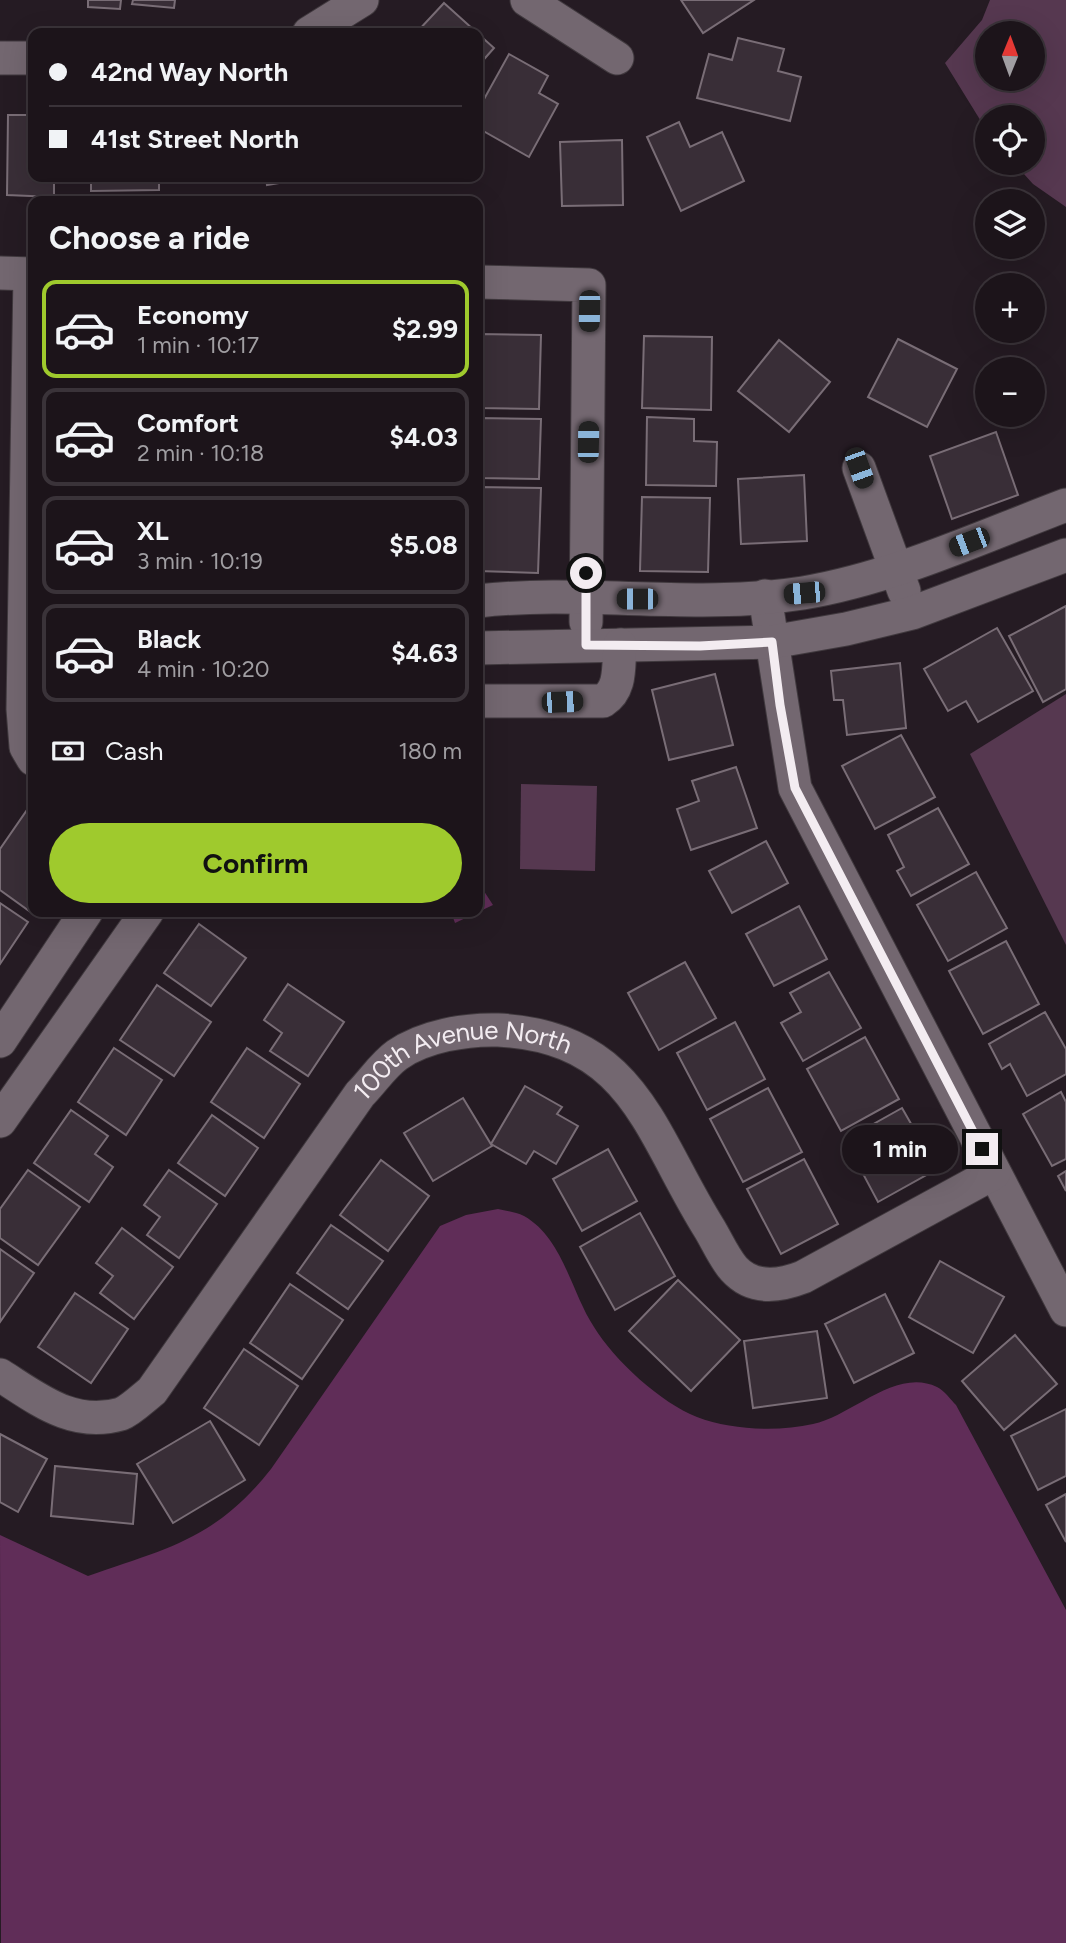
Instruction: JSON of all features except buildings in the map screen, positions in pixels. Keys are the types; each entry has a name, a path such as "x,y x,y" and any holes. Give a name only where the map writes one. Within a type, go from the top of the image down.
{"street":[{"path":"317,28 362,0"},
{"path":"527,0 617,58"},
{"path":"0,58 28,58"},
{"path":"21,274 23,709 28,750"},
{"path":"483,282 589,285 586,645"},
{"path":"859,468 912,613"},
{"path":"483,601 713,600 804,593 896,569 1066,505"},
{"path":"483,648 772,642 846,629 912,613 1066,555"},
{"path":"765,596 795,788 1066,1310"},
{"path":"483,701 603,701 612,695 617,684 620,645"},
{"path":"37,1069 0,1043 83,917"},
{"path":"0,1121 143,917"},
{"name":"100th Avenue North","path":"0,1375 57,1411 86,1419 123,1413 152,1391 360,1094 397,1055 434,1039 473,1029 522,1031 570,1043 611,1072 646,1112 702,1217 735,1270 759,1284 780,1286 803,1277 994,1174"}],"shaded area":[{"path":"990,0 1066,0 1066,207 1045,192 1045,189 1033,184 1025,175 1045,175 1045,105 975,105 975,112 945,63 975,28 975,91 1045,91 1045,21 981,21"},
{"path":"1066,694 1066,945 970,754"},
{"path":"521,784 597,786 595,871 520,869"},
{"path":"483,890 493,905 483,910"},
{"path":"453,917 468,917 455,923"},
{"path":"498,1209 524,1216 548,1238 586,1313 613,1353 654,1391 697,1417 739,1427 799,1427 828,1419 874,1395 906,1383 937,1387 956,1405 1066,1610 1066,1943 1,1943 0,1535 88,1576 167,1548 210,1526 251,1493 271,1469 440,1226 466,1215"}],"route":[{"path":"586,573 586,645 700,646 772,642 795,788 982,1149"}]}
